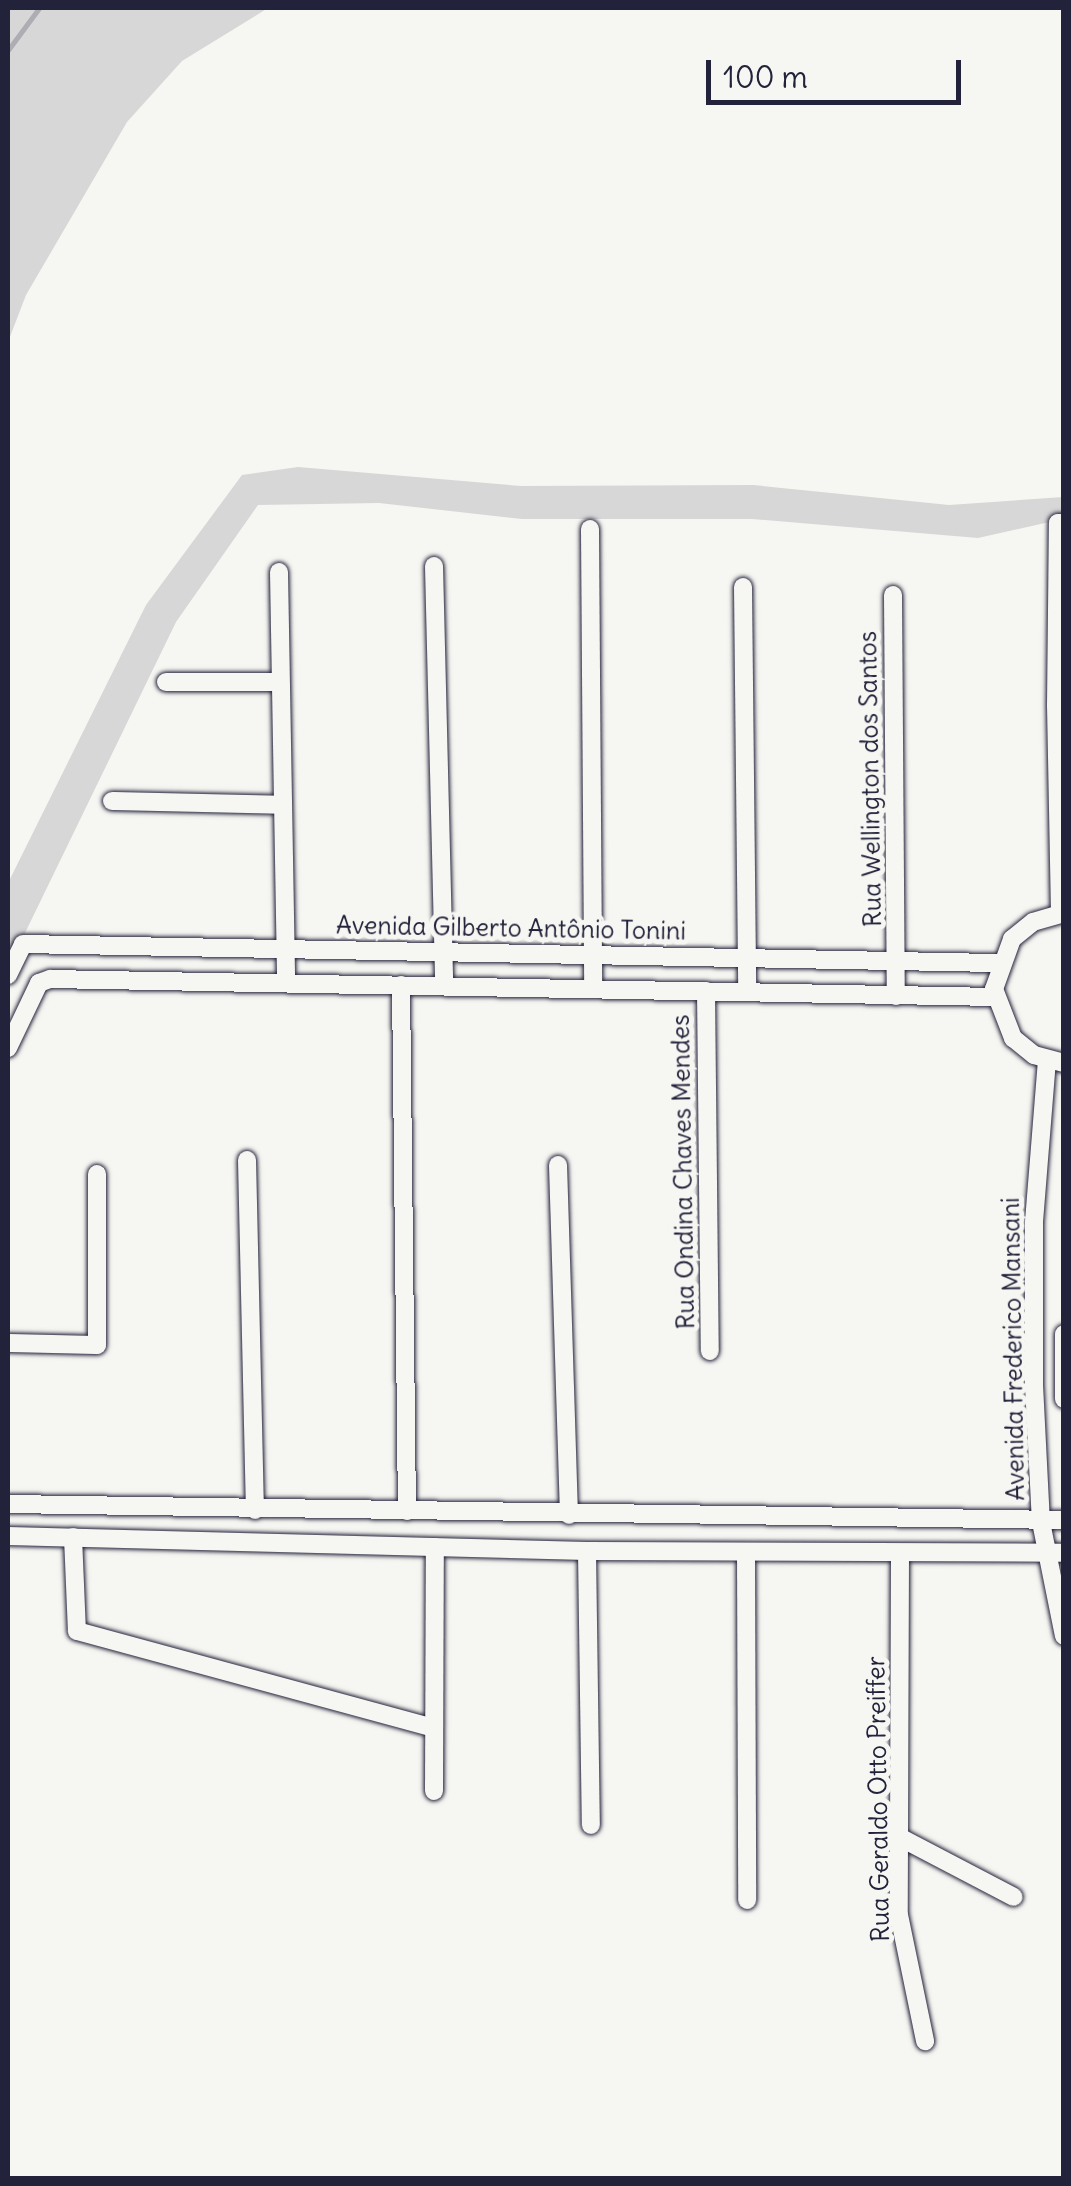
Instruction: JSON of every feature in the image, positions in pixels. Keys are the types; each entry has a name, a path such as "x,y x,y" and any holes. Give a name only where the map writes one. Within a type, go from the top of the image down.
{"street":[{"path":"1055,1062 1013,1038 994,996 998,963 1022,930 1062,913 1060,706 1064,523"},
{"path":"590,529 593,987"},
{"path":"434,566 444,986"},
{"path":"278,572 286,982"},
{"path":"742,586 746,992"},
{"name":"Rua Wellington dos Santos","path":"893,594 896,996"},
{"path":"166,682 280,682"},
{"path":"112,802 282,806"},
{"name":"Avenida Gilberto Antônio Tonini","path":"8,975 23,944 998,963"},
{"path":"8,1048 40,983 286,982 994,996"},
{"path":"401,985 407,1511"},
{"name":"Rua Ondina Chaves Mendes","path":"706,991 710,1352"},
{"name":"Avenida Frederico Mansani","path":"1055,1062 1034,1223 1041,1522 1055,1554 1064,1636"},
{"path":"248,1160 255,1510"},
{"path":"558,1165 569,1515"},
{"path":"8,1343 97,1345 98,1174"},
{"name":"Avenida Frederico Mansani","path":"1064,1334 1064,1399"},
{"path":"8,1504 1064,1520"},
{"path":"8,1536 586,1551 1055,1554"},
{"path":"73,1538 77,1631 433,1728"},
{"path":"434,1791 435,1546"},
{"path":"586,1551 591,1825"},
{"path":"746,1552 746,1900"},
{"name":"Rua Geraldo Otto Preiffer","path":"900,1555 899,1915 925,2041"},
{"path":"901,1838 1014,1897"}],"shaded area":[{"path":"8,8 268,8 182,61 127,122 26,295 8,342"},
{"path":"298,467 521,486 753,485 949,505 1063,497 1063,519 978,538 752,519 522,519 379,503 258,505 176,622 8,968 8,883 146,605 242,475"}],"waterway":[{"path":"8,50 39,8"}]}
